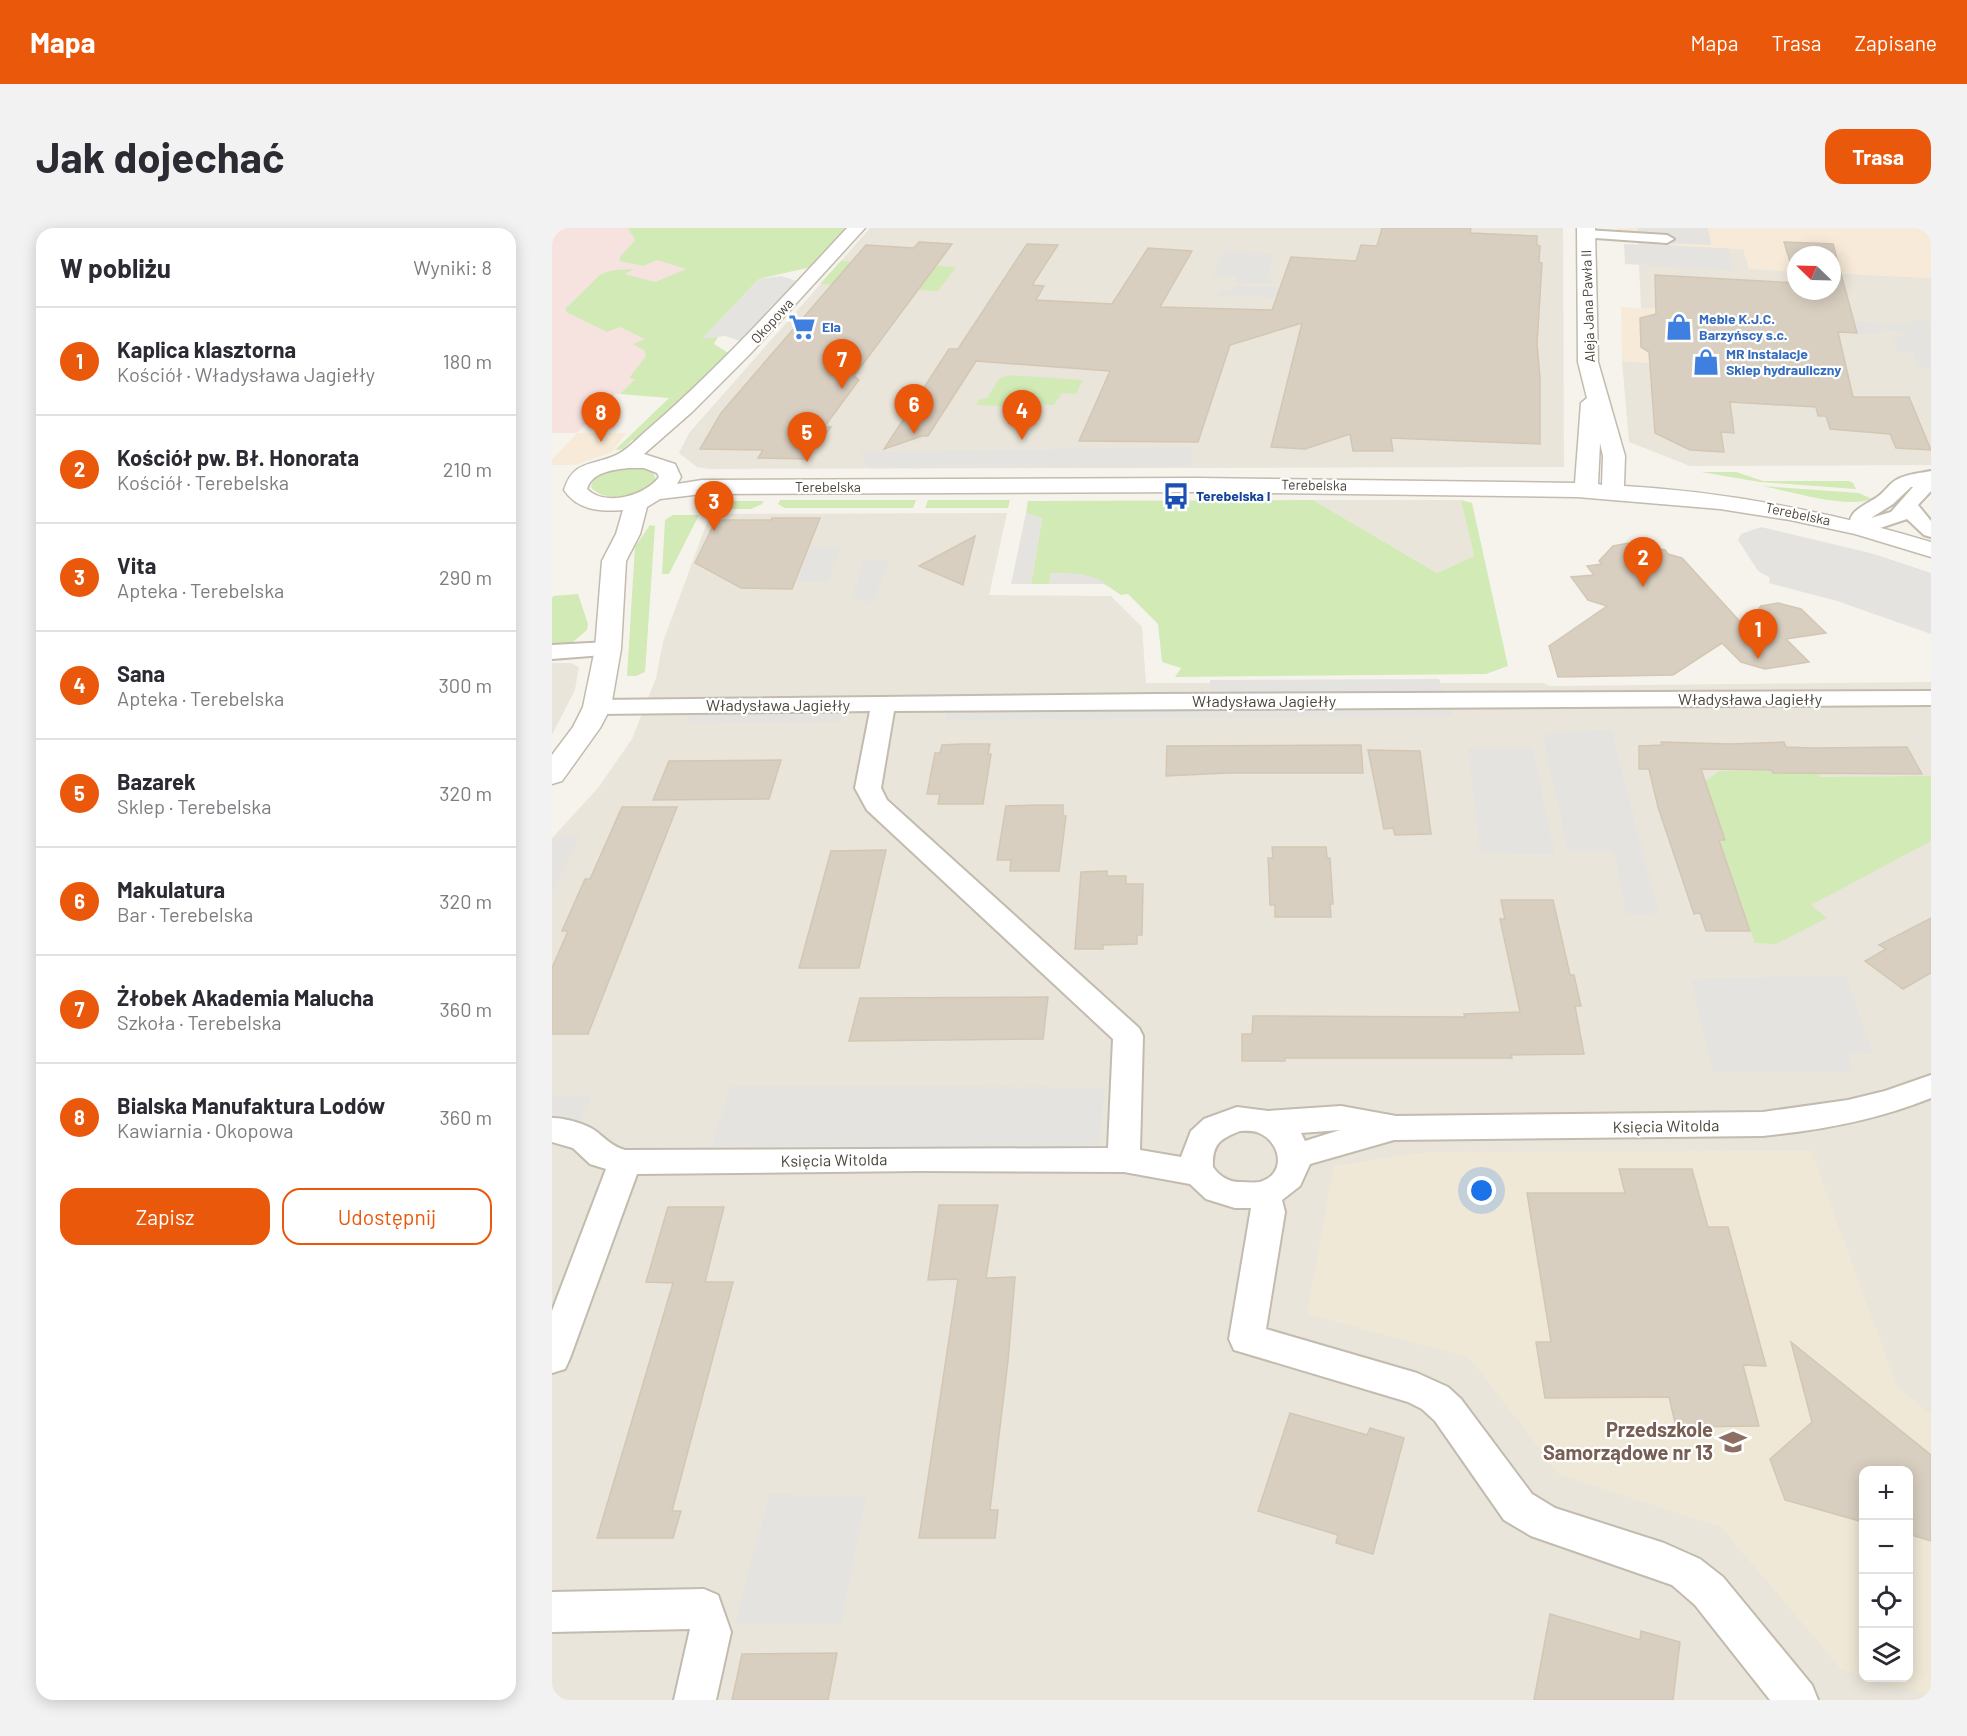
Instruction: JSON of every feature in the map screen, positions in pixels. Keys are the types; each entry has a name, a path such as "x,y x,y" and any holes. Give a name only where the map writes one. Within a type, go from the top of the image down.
{"street":[{"name":"Okopowa","path":"621,462 685,410 747,349 856,228"},
{"path":"1586,231 1667,239"},
{"name":"Aleja Jana Pawła II","path":"1586,231 1588,362 1624,473"},
{"name":"Aleja Jana Pawła II","path":"1586,484 1588,420 1594,384"},
{"name":"Okopowa","path":"614,561 628,534 636,506 668,483 663,468 685,410"},
{"path":"552,775 586,728 597,707 608,649 614,561 604,538 600,509 570,489 592,470 621,462"},
{"name":"Terebelska","path":"621,462 708,476 1398,475 1586,484"},
{"name":"Terebelska","path":"1624,473 1722,489"},
{"name":"Terebelska","path":"1624,473 1766,507 1861,521 1886,522 1931,536"},
{"name":"Terebelska","path":"570,489 618,504 702,487 1149,483 1586,484 1624,473 1782,497 1861,521 1931,550"},
{"path":"1861,521 1904,483 1931,478"},
{"path":"1886,522 1898,516 1909,506 1931,478"},
{"path":"1909,506 1918,521 1931,531"},
{"path":"552,652 608,649"},
{"name":"Władysława Jagiełły","path":"597,707 1931,698"},
{"path":"883,704 868,788 876,804 1128,1036 1124,1160"},
{"name":"Księcia Witolda","path":"1268,1123 1341,1118 1396,1128 1763,1124 1814,1120 1854,1112 1899,1099 1931,1086"},
{"path":"1253,1119 1268,1123 1288,1137 1296,1156 1294,1168 1288,1179 1278,1188 1264,1194 1245,1197 1226,1194 1210,1186 1199,1173 1195,1157 1200,1141 1210,1130 1230,1121 1253,1119"},
{"name":"Księcia Witolda","path":"1296,1156 1396,1128"},
{"name":"Księcia Witolda","path":"552,1130 560,1130 584,1139 601,1155 625,1162 919,1159 1124,1160 1199,1173"},
{"name":"Księcia Witolda","path":"1124,1160 1200,1141"},
{"path":"552,1358 625,1162"},
{"path":"1264,1194 1268,1212 1247,1339 1417,1389 1435,1398 1448,1410 1518,1506 1545,1523 1664,1562 1686,1572 1709,1591 1797,1700"},
{"path":"552,1612 704,1609 711,1632 694,1700"}],"shaded area":[{"path":"552,228 787,228 620,394 615,394 577,433 552,433"},
{"path":"870,228 1563,228 1564,467 708,469 697,467 679,453 689,433"},
{"path":"1617,228 1931,228 1931,278 1841,273 1841,246 1787,246 1787,271 1749,269 1743,249 1618,242"},
{"path":"1638,228 1708,228 1711,245 1638,242"},
{"path":"1638,243 1743,249 1787,268 1787,300 1841,300 1841,273 1931,278 1931,465 1690,466 1629,442 1622,361 1724,368 1715,312 1641,308"},
{"path":"1624,244 1729,249 1733,270 1625,264"},
{"path":"1224,251 1274,254 1266,278 1274,279 1271,284 1235,283 1236,277 1213,276"},
{"path":"781,276 796,281 740,341 725,336 702,339 759,279"},
{"path":"1235,286 1419,291 1415,301 1217,296 1221,290 1231,290"},
{"path":"1621,307 1715,312 1724,368 1622,361"},
{"path":"1911,319 1926,320 1928,326 1931,326 1931,333 1924,337 1931,338 1931,368 1918,367 1913,353 1897,352 1892,336 1908,337 1899,331 1880,329 1881,335 1751,327 1833,320 1912,325"},
{"path":"577,433 626,433 612,452 575,465 552,465 552,460"},
{"path":"1192,447 1191,467 868,468 860,452"},
{"path":"1313,500 1461,500 1474,556 1437,573"},
{"path":"1007,513 989,595 1111,596 1142,627 1146,683 1543,683 1550,686 1931,682 1931,1700 552,1700 552,838 598,788 632,739 656,678 663,642 710,514"},
{"path":"1026,513 1042,518 1031,584 1011,584"},
{"path":"1761,527 1874,554 1931,573 1931,634 1837,601 1769,583 1770,578 1758,571 1738,540 1741,534"},
{"path":"773,546 842,547 827,582 757,581"},
{"path":"864,559 889,559 873,604 862,602 853,594"},
{"path":"1051,573 1082,574 1106,584 1049,584"},
{"path":"552,663 571,663 579,667 575,690 552,735"},
{"path":"1439,679 1443,691 1210,693 1210,680"},
{"path":"1450,705 1452,716 946,720 948,709"},
{"path":"843,709 840,722 686,723 692,710"},
{"path":"1612,730 1659,915 1626,914 1614,851 1568,851 1542,733"},
{"path":"1468,748 1533,748 1555,855 1480,852"},
{"path":"556,836 580,836 552,892 552,841"},
{"path":"1846,975 1873,1054 1847,1052 1853,1073 1713,1073 1691,979"},
{"path":"730,1086 1105,1087 1099,1147 712,1146"},
{"path":"552,1096 591,1096 581,1120 552,1119"},
{"name":"Przedszkole Samorządowe nr 13","path":"1811,1151 1897,1387 1931,1414 1931,1695 1883,1682 1913,1682 1913,1466 1859,1466 1859,1675 1842,1670 1721,1527 1559,1474 1469,1357 1307,1314 1334,1166 1427,1152"},
{"path":"769,1494 866,1497 841,1625 735,1624"}],"green space":[{"path":"628,228 847,228 811,267 759,279 703,338 718,337 714,344 730,354 640,441 632,440 623,449 615,450 669,398 620,394 635,379 629,378 646,356 644,350 633,344 645,339 620,327 607,332 566,312 566,308 601,274 614,270 634,269 625,274 655,282 686,269 657,260 643,266 620,261 620,257 635,240"},
{"path":"841,261 956,267 938,291 820,284"},
{"path":"1008,375 1083,380 1076,394 1062,393 1054,405 1020,403 1016,407 976,405 979,400 987,398 999,379"},
{"path":"641,467 653,472 656,480 650,486 634,494 605,496 597,493 591,487 594,480 604,472 619,468"},
{"path":"1701,472 1736,472 1763,481 1849,481 1856,489 1760,482"},
{"path":"1762,486 1859,493 1872,499 1861,502 1833,501"},
{"path":"780,500 916,500 913,508 785,508 778,504"},
{"path":"928,500 1010,500 1008,508 925,508"},
{"path":"1313,500 1437,573 1474,556 1461,500 1472,503 1508,666 1486,674 1175,677 1181,668 1162,662 1158,624 1128,594 1121,595 1103,583 1073,574 1051,573 1049,584 1031,584 1042,519 1026,513 1028,501"},
{"path":"707,501 764,501 751,509 704,509 702,503"},
{"path":"673,515 699,515 669,574 662,574 665,520"},
{"path":"650,525 655,526 645,672 636,676 627,676 635,547"},
{"path":"578,594 588,624 587,630 573,642 552,646 553,596"},
{"path":"1719,771 1819,771 1820,777 1931,776 1931,841 1811,905 1827,918 1776,944 1755,943 1701,785"}],"building":[{"path":"1382,228 1471,228 1470,233 1537,236 1537,245 1540,246 1539,262 1542,263 1537,344 1540,378 1540,444 1391,438 1393,451 1353,451 1350,434 1305,449 1271,447 1302,323 1230,345 1198,442 1079,441 1110,371 976,361 928,436 884,449 949,349 958,349 1027,244 1058,245 1032,285 1044,286 1036,300 1112,304 1148,248 1192,251 1160,307 1272,310 1291,257 1356,261 1361,245 1377,246"},
{"path":"919,242 952,244 854,376 859,380 825,426 831,427 806,459 758,458 763,450 700,449 721,413 866,245 914,248"},
{"path":"1784,242 1833,244 1834,246 1787,246 1787,252"},
{"path":"1841,274 1857,333 1838,332 1853,397 1909,397 1931,450 1896,448 1890,434 1830,429 1826,416 1818,416 1816,407 1730,402 1734,433 1721,432 1724,452 1690,450 1655,433 1649,352 1641,347 1640,318 1656,314 1655,275 1787,282 1787,300 1841,300"},
{"path":"772,518 820,518 792,589 741,588 695,563 713,526 723,520 771,520"},
{"path":"975,536 963,585 919,566"},
{"path":"1629,543 1665,550 1668,554 1682,558 1744,626 1761,606 1778,603 1801,609 1826,633 1786,639 1809,662 1765,669 1741,662 1722,643 1673,675 1558,677 1549,646 1607,606 1588,600 1571,577 1594,575 1587,566 1602,564 1599,561 1613,546"},
{"path":"1661,742 1730,744 1784,742 1786,747 1812,748 1907,747 1922,774 1773,773 1771,770 1701,769 1725,840 1719,840 1750,931 1706,931 1700,913 1694,914 1658,807 1649,769 1639,769 1639,746 1662,745"},
{"path":"990,744 988,754 991,754 983,804 938,804 940,794 927,794 935,753 940,753 942,745"},
{"path":"1361,745 1363,773 1228,773 1166,776 1167,746"},
{"path":"1368,750 1420,751 1431,834 1395,835 1393,828 1384,829"},
{"path":"781,760 769,799 653,800 669,761"},
{"path":"1063,805 1063,816 1066,816 1059,871 1010,871 1011,860 997,860 1006,806"},
{"path":"622,807 677,807 588,1034 552,1034 552,968 568,931 562,931 585,879 590,879"},
{"path":"1272,847 1326,847 1327,858 1330,858 1333,904 1330,904 1331,917 1275,917 1275,905 1270,905 1268,858 1273,858"},
{"path":"886,850 859,968 799,968 831,851"},
{"path":"1107,871 1107,876 1126,876 1126,884 1143,884 1142,935 1137,935 1137,944 1103,945 1103,949 1075,949 1081,872"},
{"path":"1501,900 1553,900 1570,975 1574,975 1581,1006 1575,1006 1584,1054 1511,1055 1512,1058 1285,1058 1285,1061 1242,1061 1242,1034 1252,1034 1253,1016 1465,1017 1464,1014 1520,1012 1500,919 1505,919"},
{"path":"1931,918 1931,973 1903,989 1865,961 1886,949 1879,945"},
{"path":"1048,997 1043,1039 849,1041 860,998"},
{"name":"Przedszkole Samorządowe nr 13","path":"1619,1169 1692,1169 1708,1227 1728,1227 1766,1366 1743,1365 1759,1426 1676,1427 1669,1397 1545,1398 1536,1342 1551,1342 1527,1193 1625,1193"},
{"path":"939,1205 998,1205 986,1278 1015,1277 1008,1361 990,1510 998,1510 995,1538 919,1538 958,1279 928,1280"},
{"path":"668,1207 724,1207 705,1282 733,1282 672,1511 681,1511 673,1538 597,1538 673,1283 646,1282"},
{"path":"1791,1342 1931,1455 1931,1541 1913,1536 1913,1466 1859,1466 1859,1521 1785,1500 1770,1459 1812,1422"},
{"path":"1290,1413 1367,1435 1370,1428 1404,1438 1373,1554 1336,1543 1338,1535 1258,1511"},
{"path":"1550,1614 1640,1640 1641,1631 1680,1642 1673,1700 1534,1700"},
{"path":"837,1653 828,1700 732,1700 742,1654"}],"place":[{"name":"Ela","path":"802,327"},
{"name":"Meble K.J.C. Barzyńscy s.c.","path":"1679,327"},
{"name":"MR Instalacje Sklep hydrauliczny","path":"1706,362"},
{"name":"Żłobek Akademia Malucha","path":"842,389"},
{"name":"Makulatura","path":"914,434"},
{"name":"Sana","path":"1022,440"},
{"name":"Bialska Manufaktura Lodów","path":"601,442"},
{"name":"Bazarek","path":"807,462"},
{"name":"Terebelska I","path":"1176,496"},
{"name":"Vita","path":"714,531"},
{"name":"Kościół pw. Bł. Honorata","path":"1643,587"},
{"name":"Kaplica klasztorna","path":"1758,659"},
{"name":"Przedszkole Samorządowe nr 13","path":"1733,1442"}]}
